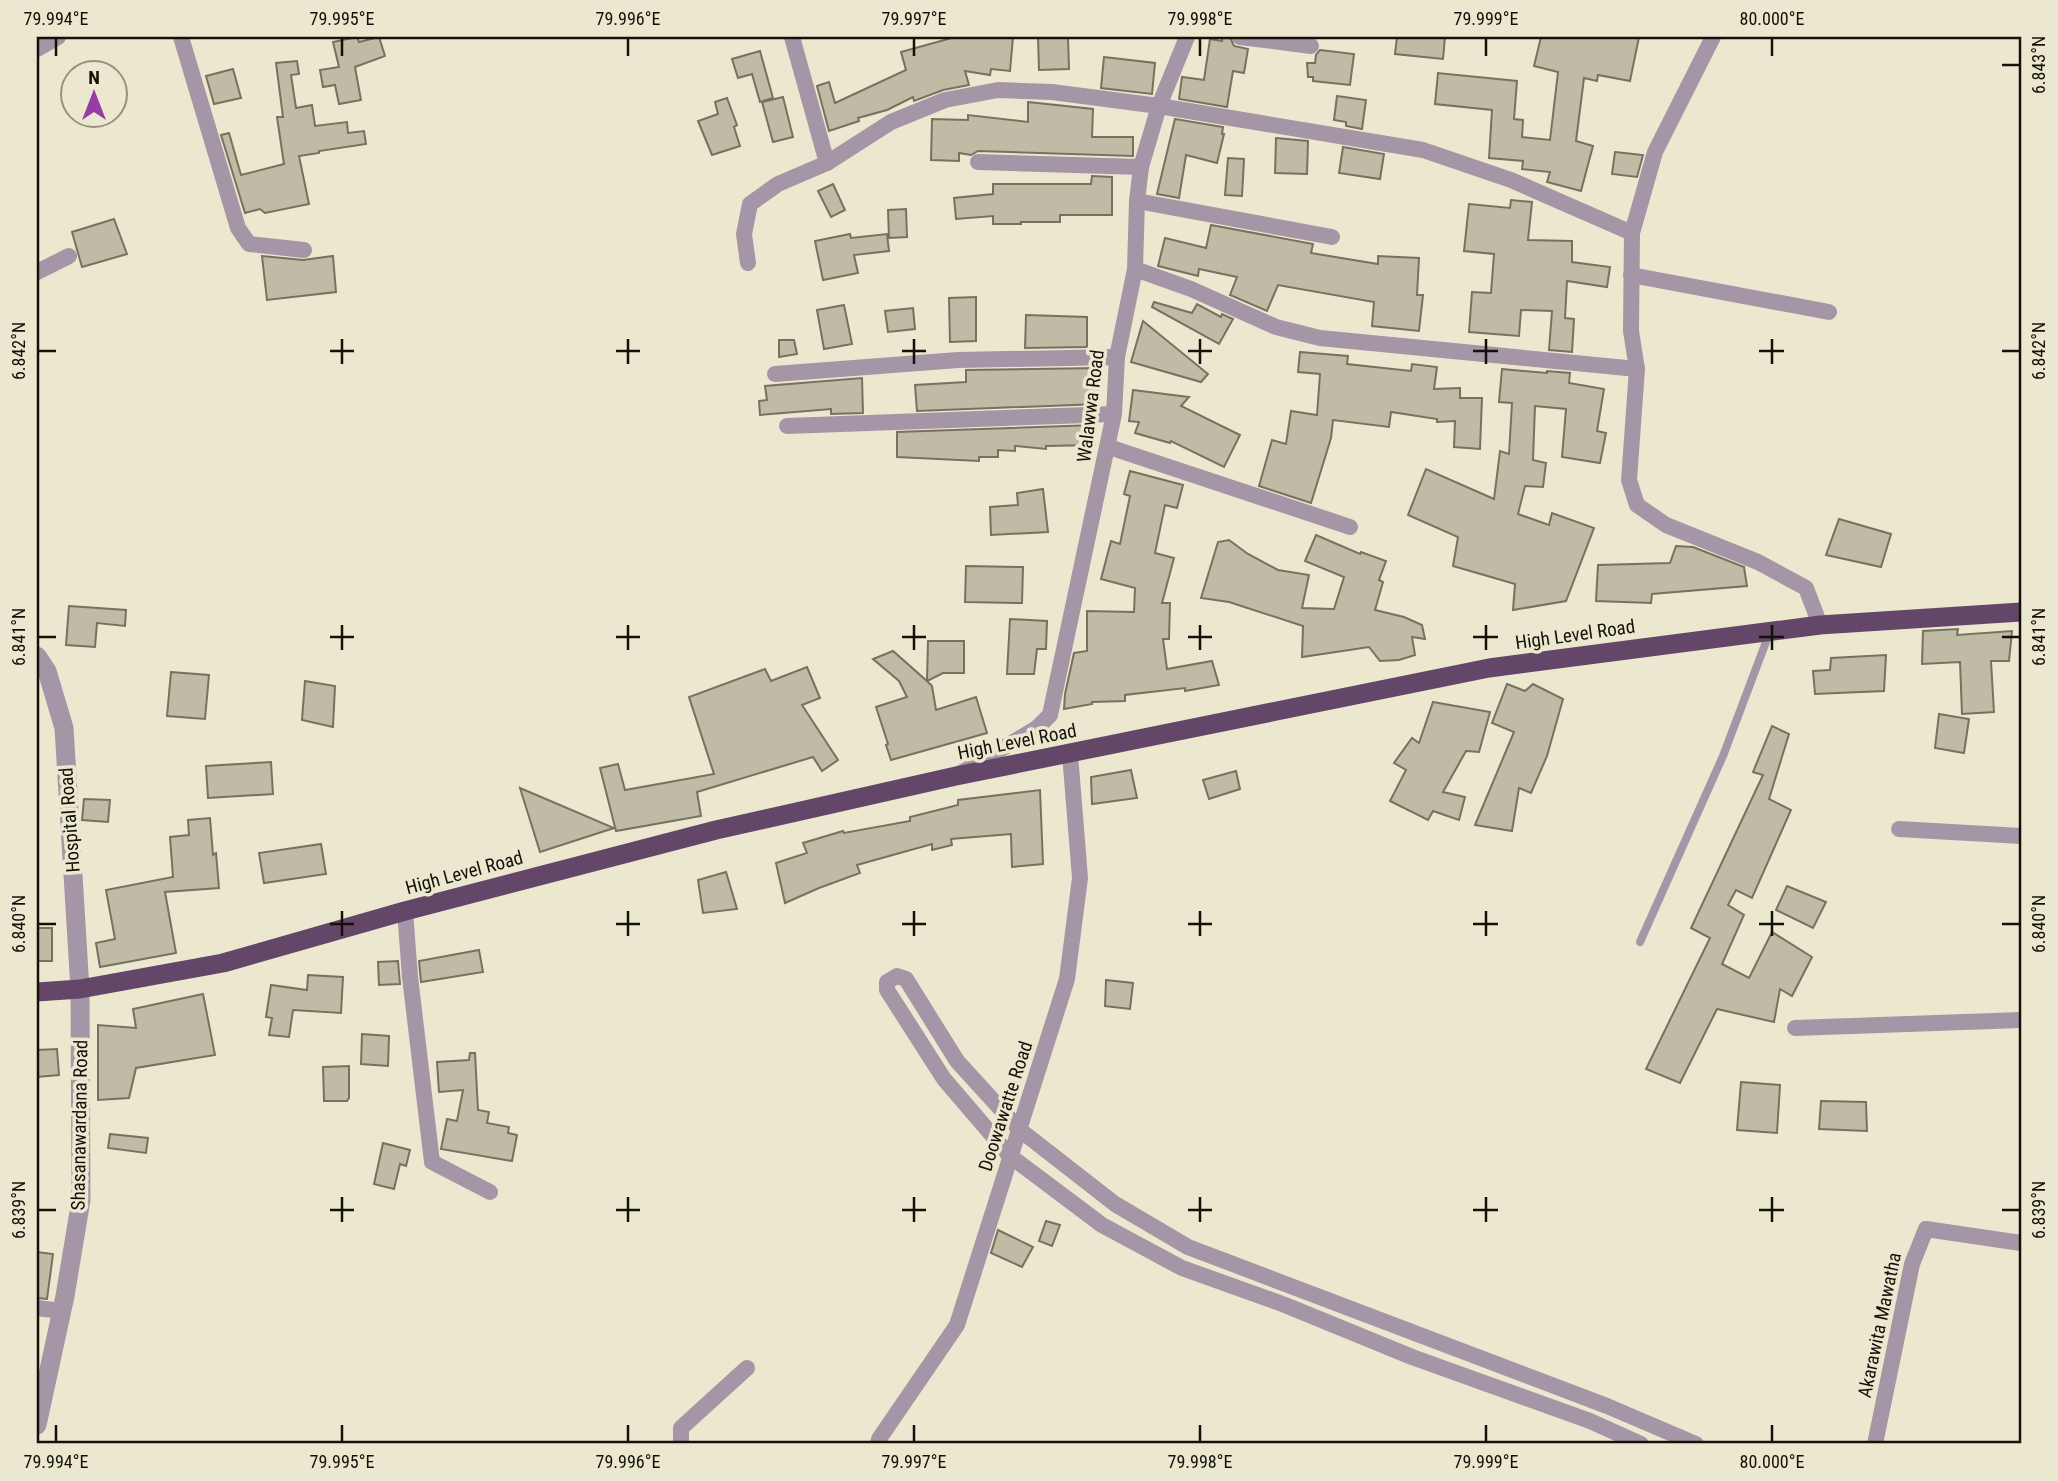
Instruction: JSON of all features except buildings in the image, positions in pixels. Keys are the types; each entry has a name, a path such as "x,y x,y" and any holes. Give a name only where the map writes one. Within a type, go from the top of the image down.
{"highway":[{"name":"High Level Road","path":"37,992 80,989 223,963 405,911 716,830 956,776 1489,668 1820,625 2021,612"}],"street":[{"path":"37,49 58,37"},
{"path":"181,37 238,228 249,244 303,250"},
{"path":"792,37 827,163"},
{"name":"Walawwa Road","path":"956,776 1037,728 1051,715 1068,626 1109,447 1114,415 1116,357 1135,269 1141,167 1158,106 1187,37"},
{"path":"1240,37 1311,46"},
{"path":"1713,37 1655,152 1632,233 1631,331 1637,369 1629,480 1637,505 1666,525 1758,562 1806,588 1820,625"},
{"path":"748,263 744,234 750,204 778,184 827,163 891,122 945,100 998,90 1052,92 1158,106 1423,150 1511,180 1632,233"},
{"path":"978,162 1141,167"},
{"path":"1137,201 1332,237"},
{"path":"37,272 69,256"},
{"path":"1135,269 1191,289 1276,327 1320,338 1637,369"},
{"path":"1631,275 1829,312"},
{"path":"775,374 958,360 1116,357"},
{"path":"787,426 1114,415"},
{"path":"1109,447 1350,527"},
{"name":"Hospital Road","path":"37,656 47,671 64,728 80,989"},
{"name":"Doowawatte Road","path":"878,1444 879,1438 957,1325 1067,979 1080,878 1070,754"},
{"path":"1899,829 2021,836"},
{"path":"405,911 432,1162 490,1192"},
{"path":"1641,1444 1590,1421 1412,1357 1182,1268 1102,1225 1010,1156 944,1079 887,990 887,982 897,976 906,979 957,1061 1020,1129 1115,1204 1188,1247 1607,1406 1696,1444"},
{"name":"Shasanawardana Road","path":"37,1424 62,1311 81,1200 80,989"},
{"path":"1795,1028 2021,1020"},
{"name":"Akarawita Mawatha","path":"1875,1444 1912,1264 1926,1229 2021,1242"},
{"path":"37,1308 62,1311"},
{"path":"681,1444 681,1428 747,1368"}],"lane":[{"path":"1640,942 1723,756 1770,631"}]}
